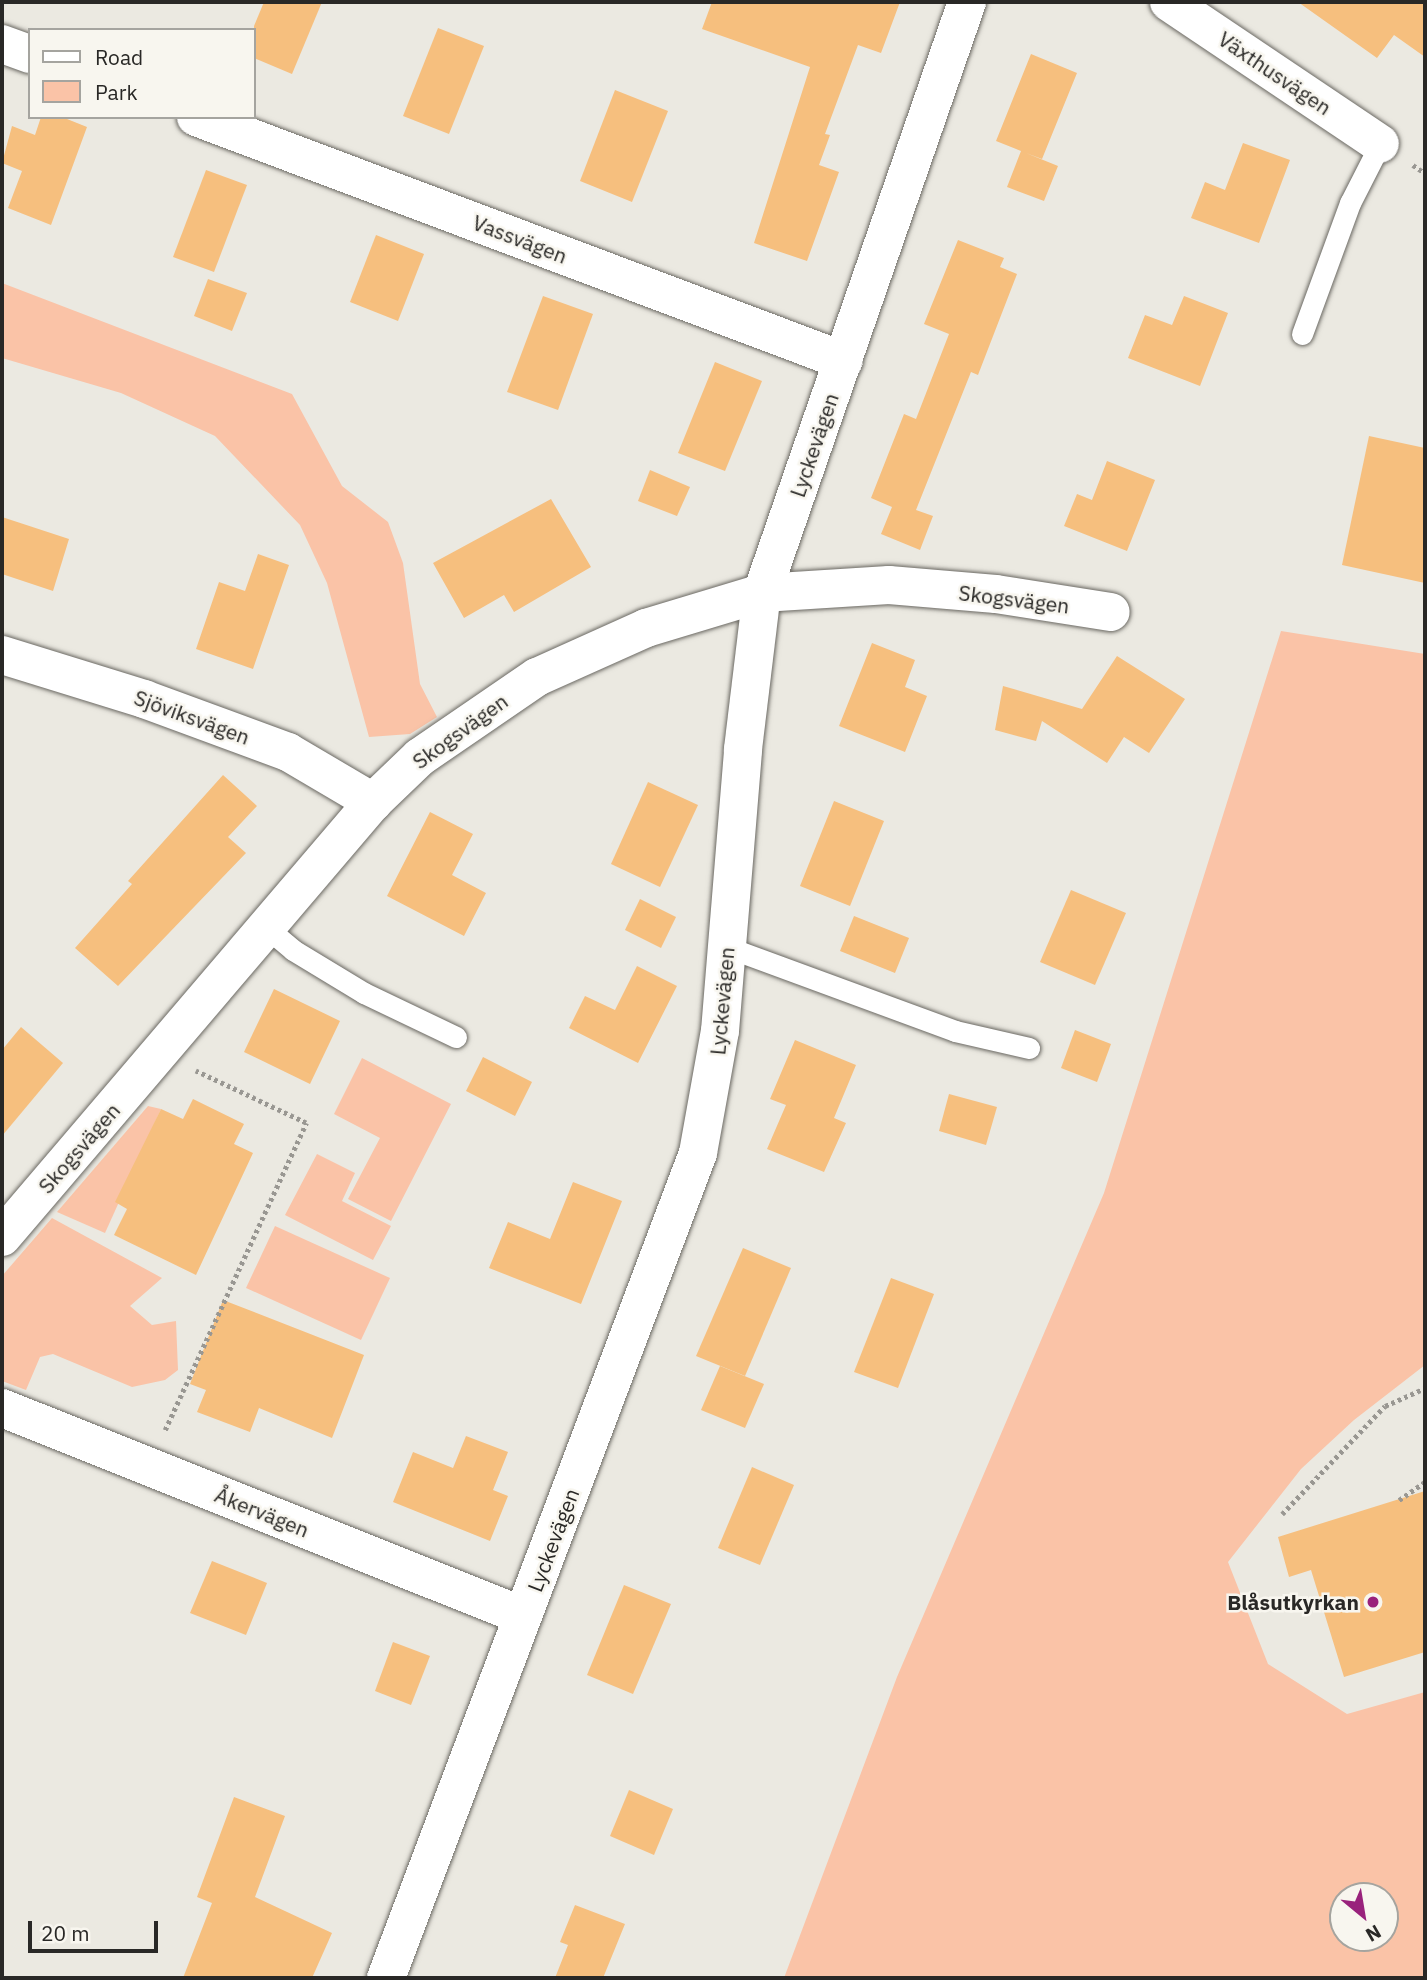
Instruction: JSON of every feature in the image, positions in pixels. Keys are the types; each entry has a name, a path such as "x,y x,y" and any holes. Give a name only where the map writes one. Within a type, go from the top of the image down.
{"street":[{"name":"Lyckevägen","path":"386,1978 698,1153 714,1087 743,749 762,593 967,2"},
{"name":"Växthusvägen","path":"1169,2 1380,144"},
{"path":"2,44 28,53"},
{"name":"Vassvägen","path":"201,119 844,361"},
{"name":"Skogsvägen","path":"2,1237 160,1055 373,802 420,757 537,677 646,628 762,593 889,585 996,594 1111,612"},
{"name":"Sjöviksvägen","path":"2,655 144,699 288,752 373,802"},
{"name":"Åkervägen","path":"2,1408 523,1616"}],"lane":[{"path":"1302,334 1349,203 1380,144"},
{"path":"267,928 293,950 364,993 456,1037"},
{"path":"727,947 955,1031 1029,1048"}],"path":[{"path":"148,1466 306,1123 160,1055"},
{"path":"1282,1514 1385,1406 1425,1388"},
{"path":"1399,1500 1425,1482"}],"green space":[{"path":"2,283 292,394 342,486 388,522 403,563 420,684 437,717 410,734 369,737 327,583 300,525 215,436 121,393 2,358"},
{"path":"1281,631 1425,654 1425,1365 1354,1420 1301,1469 1228,1562 1268,1664 1347,1714 1425,1692 1425,1978 784,1978 897,1677 1104,1193"},
{"path":"362,1058 451,1104 391,1221 348,1199 380,1138 334,1114"},
{"path":"148,1106 161,1109 105,1233 57,1212"},
{"path":"317,1154 355,1173 342,1201 391,1226 373,1260 285,1215"},
{"path":"52,1218 162,1278 130,1306 152,1325 176,1321 178,1370 165,1380 132,1387 53,1354 40,1357 26,1390 2,1381 2,1276"},
{"path":"275,1226 390,1278 361,1340 246,1288"}],"building":[{"path":"264,2 322,2 292,74 256,59 254,26"},
{"path":"712,2 900,2 881,53 858,45 825,134 830,135 819,165 839,172 807,261 754,243 810,67 702,29"},
{"path":"1298,2 1425,2 1425,57 1394,35 1377,58"},
{"path":"438,28 484,46 449,134 403,116"},
{"path":"1031,54 1077,73 1042,159 1026,153 1058,166 1044,201 1007,187 1021,151 996,141"},
{"path":"615,90 668,111 632,202 580,181"},
{"path":"40,119 67,119 87,127 51,225 8,208 22,171 2,163 12,126 35,135"},
{"path":"1243,143 1290,160 1259,243 1191,218 1205,182 1225,190"},
{"path":"206,170 247,185 214,272 173,257"},
{"path":"376,235 424,254 398,321 350,302"},
{"path":"958,240 1004,258 1000,267 1017,274 978,375 971,372 916,510 933,516 920,550 881,534 892,507 871,498 904,414 916,419 949,334 924,324"},
{"path":"208,279 247,293 232,331 194,316"},
{"path":"543,296 593,314 558,410 507,392"},
{"path":"1184,296 1228,313 1200,386 1128,358 1145,315 1172,325"},
{"path":"715,362 762,381 725,471 678,453"},
{"path":"1369,436 1425,448 1425,583 1342,565"},
{"path":"1107,461 1155,480 1127,551 1064,526 1077,494 1092,500"},
{"path":"650,470 690,487 677,516 638,501"},
{"path":"551,499 591,567 514,612 504,595 464,618 433,563"},
{"path":"2,517 69,539 53,591 2,574"},
{"path":"258,554 289,565 253,669 196,649 219,582 245,591"},
{"path":"872,643 915,660 905,687 927,696 905,752 839,726"},
{"path":"1117,656 1185,699 1149,753 1124,737 1107,763 1042,721 1036,741 995,730 1003,686 1082,709"},
{"path":"223,775 257,806 228,837 246,853 118,986 75,948 132,884 128,881"},
{"path":"648,782 698,805 660,887 611,864"},
{"path":"834,801 884,821 850,906 800,886"},
{"path":"430,812 473,834 452,875 486,893 464,936 387,896"},
{"path":"1071,890 1126,913 1095,985 1040,962"},
{"path":"640,899 676,917 661,948 625,930"},
{"path":"854,916 909,938 895,973 840,951"},
{"path":"637,966 677,986 638,1063 569,1028 585,996 615,1010"},
{"path":"274,989 340,1021 310,1084 244,1052"},
{"path":"21,1027 63,1063 2,1136 2,1050"},
{"path":"1075,1030 1111,1044 1097,1082 1061,1068"},
{"path":"795,1040 856,1065 834,1118 846,1123 824,1172 767,1149 786,1105 770,1099"},
{"path":"483,1057 532,1082 515,1116 466,1091"},
{"path":"949,1094 997,1107 986,1145 939,1131"},
{"path":"193,1099 244,1124 234,1144 253,1153 196,1275 114,1235 127,1209 115,1202 161,1109 183,1119"},
{"path":"573,1182 622,1201 581,1304 489,1268 508,1222 550,1239"},
{"path":"743,1248 791,1268 745,1376 696,1356"},
{"path":"891,1278 934,1294 898,1388 854,1372"},
{"path":"223,1300 364,1355 332,1438 259,1408 250,1432 197,1412 206,1390 190,1384"},
{"path":"720,1366 764,1384 745,1428 701,1410"},
{"path":"466,1436 508,1452 493,1490 508,1496 490,1541 393,1502 413,1452 453,1468"},
{"path":"752,1467 794,1485 760,1565 718,1548"},
{"name":"Blåsutkyrkan","path":"1425,1491 1425,1652 1344,1677 1311,1570 1289,1577 1278,1537"},
{"path":"212,1561 267,1583 246,1635 190,1613"},
{"path":"624,1585 671,1604 633,1694 587,1675"},
{"path":"393,1642 430,1656 411,1705 375,1691"},
{"path":"629,1790 673,1809 654,1855 610,1836"},
{"path":"234,1797 285,1816 255,1897 332,1933 312,1978 183,1978 212,1903 197,1897"},
{"path":"575,1905 625,1924 603,1978 555,1978 568,1945 560,1942"}],"place":[{"name":"Blåsutkyrkan","path":"1373,1602"}]}
